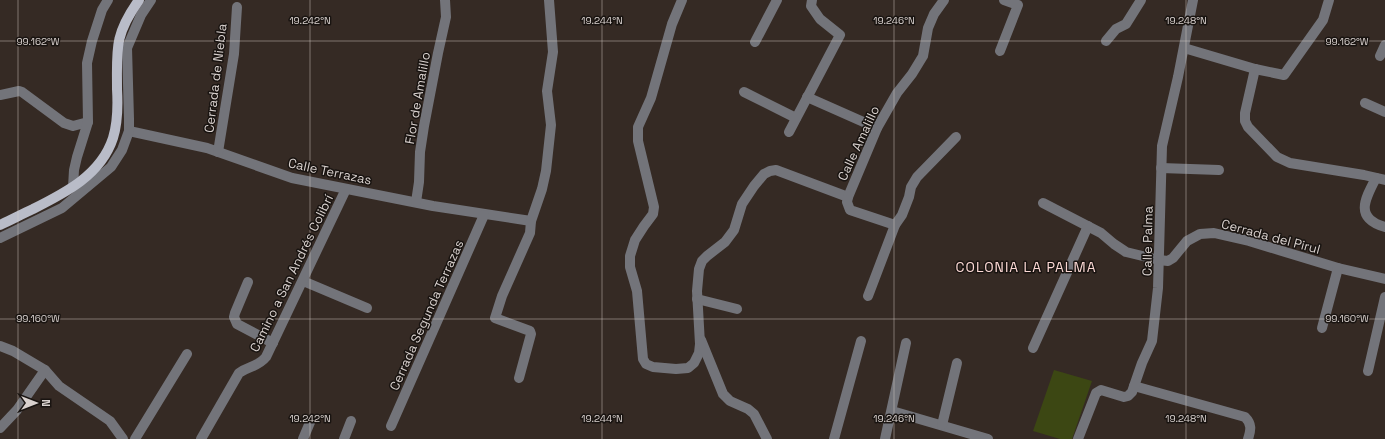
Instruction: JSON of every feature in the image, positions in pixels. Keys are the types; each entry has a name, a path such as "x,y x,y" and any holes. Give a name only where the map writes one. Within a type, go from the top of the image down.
{"main road":[{"path":"0,225 51,200 82,181 92,172 107,152 116,128 118,111 118,42 125,21 139,0"}],"street":[{"path":"73,187 74,170 77,157 88,122 87,63 102,10 108,0"},
{"path":"0,238 62,208 111,167 122,150 129,131 127,48 141,15 151,0"},
{"name":"Flor de Amalillo","path":"416,202 422,139 435,66 446,17 445,0"},
{"path":"519,378 530,331 496,318 502,296 530,232 531,222 542,189 546,171 551,125 547,91 553,52 549,0"},
{"path":"682,0 672,24 651,98 638,127 638,141 654,207 653,214 635,240 630,256 630,267 637,291 643,359 646,364 654,367 676,369 688,368 694,363 699,353 699,339"},
{"path":"755,42 777,0"},
{"path":"789,132 840,35 820,19 811,6 812,0"},
{"name":"Calle Amalillo","path":"699,339 697,299 699,269 702,261 725,242 734,230 742,204 754,186 764,174 770,170 776,170 848,197 877,128 897,93 912,74 923,56 928,28 934,14 944,0"},
{"path":"1000,51 1018,4 1004,0"},
{"path":"1106,41 1116,28 1126,24 1142,0"},
{"name":"Calle Palma","path":"1134,386 1152,341 1158,288 1162,146 1193,0"},
{"path":"1184,48 1255,69 1284,75 1323,20 1329,0"},
{"name":"Cerrada de Niebla","path":"218,152 234,54 237,7"},
{"path":"1380,56 1385,45"},
{"path":"1255,69 1245,113 1245,121 1248,127 1277,156 1290,163 1380,179 1368,193 1365,202 1365,211 1368,218 1375,224 1385,227"},
{"path":"0,95 19,91 25,93 64,123 73,126 88,122"},
{"path":"744,92 796,118"},
{"path":"807,97 877,128"},
{"path":"1365,103 1385,112"},
{"name":"Calle Terrazas","path":"129,131 218,152 292,178 484,215 531,222"},
{"path":"868,296 895,225 902,215 911,188 917,177 956,137"},
{"path":"1161,168 1219,170"},
{"name":"Camino a San Andrés Colibrí","path":"201,439 239,373 261,363 266,357 346,189"},
{"path":"848,197 847,202 850,210 895,225"},
{"path":"1042,203 1101,233 1126,252 1159,260"},
{"name":"Cerrada Segunda Terrazas","path":"391,426 484,215"},
{"path":"1034,348 1088,226"},
{"name":"Cerrada del Pirul","path":"1159,260 1168,261 1173,258 1187,241 1200,234 1214,233 1249,241 1338,268 1385,279"},
{"path":"1322,328 1338,268"},
{"path":"303,281 367,308"},
{"path":"248,282 234,313 235,320 237,324 273,343"},
{"path":"1368,371 1385,297"},
{"path":"697,299 737,309"},
{"path":"699,339 723,394 730,400 748,409 754,414 767,439"},
{"path":"834,439 861,341"},
{"path":"885,439 906,343"},
{"path":"0,346 13,351 45,370 59,386 110,421 122,439"},
{"path":"135,439 187,354"},
{"path":"942,425 957,363"},
{"path":"0,428 17,410 45,370"},
{"path":"1078,439 1096,393 1100,390 1124,397 1128,396 1132,392 1134,386 1245,417 1250,422 1251,430 1248,439"},
{"path":"892,411 942,425 964,435 988,439"},
{"path":"304,439 311,420"},
{"path":"344,439 351,421"}],"green space":[{"path":"1054,370 1092,381 1072,439 1060,439 1033,431"}],"district":[{"name":"COLONIA LA PALMA","path":"1026,267"}]}
